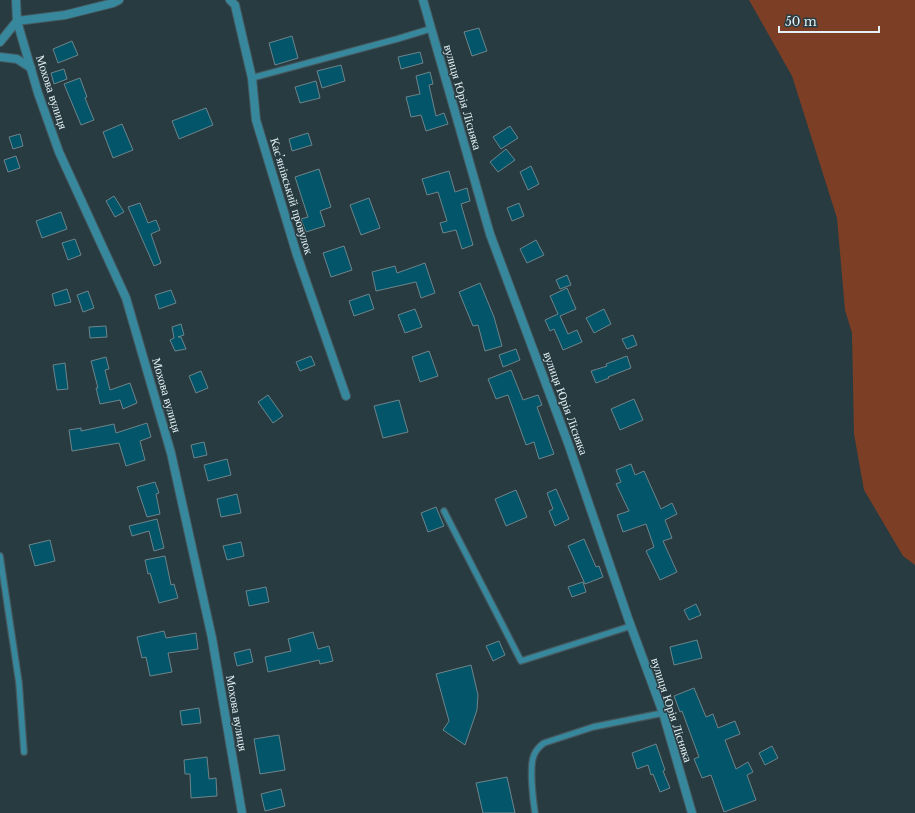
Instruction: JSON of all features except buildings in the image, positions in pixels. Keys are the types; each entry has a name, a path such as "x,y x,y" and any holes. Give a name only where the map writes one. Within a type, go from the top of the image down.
{"street":[{"name":"Мохова вулиця","path":"16,0 17,21 38,93 59,152 126,298 171,453 212,638 242,813"},
{"path":"0,42 17,21 65,15 113,3 119,0"},
{"name":"Касʼянівський провулок","path":"230,0 235,5 252,78 256,120 297,255 346,396"},
{"name":"вулиця Юрія Лісняка","path":"423,0 490,234 568,443 631,626 663,713 692,813"},
{"path":"0,57 17,59 31,68"}],"lane":[{"path":"252,78 430,28"},
{"path":"444,511 521,661 631,626"},
{"path":"0,556 19,684 24,752"},
{"path":"535,813 532,791 532,761 538,748 544,743 593,727 663,713"}],"shaded area":[{"path":"749,0 915,0 915,565 903,556 864,490 854,434 852,333 845,310 837,218 792,76"}]}
